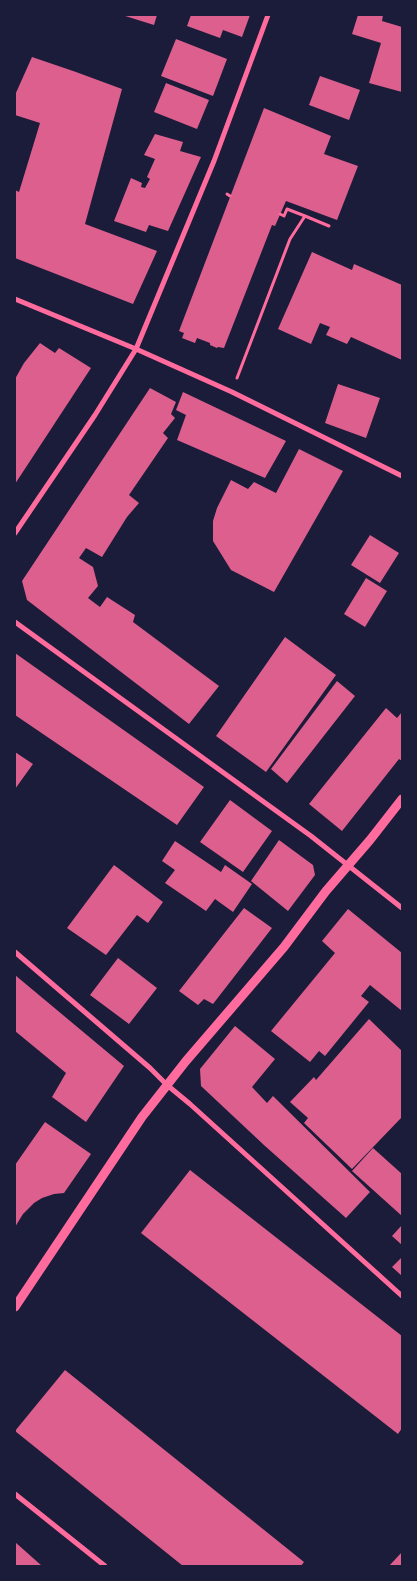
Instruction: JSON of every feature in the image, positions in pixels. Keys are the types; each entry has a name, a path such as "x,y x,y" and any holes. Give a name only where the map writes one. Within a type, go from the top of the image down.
{"street":[{"path":"15,533 95,415 136,350 214,161 268,15"},
{"path":"15,299 232,392 402,476"},
{"path":"15,622 311,836 402,908"},
{"path":"15,1307 142,1117 186,1061 284,947 326,891 402,799"},
{"path":"15,952 150,1068 402,1296"},
{"path":"15,1494 105,1566"}],"path":[{"path":"280,214 284,216 287,209 329,226"},
{"path":"232,392 290,239 305,216"}],"building":[{"path":"122,15 157,15 154,25"},
{"path":"191,15 250,15 242,37 223,30 220,38 187,26"},
{"path":"358,15 383,15 382,21 402,27 402,92 369,83 381,43 352,34"},
{"path":"176,39 227,59 213,96 161,76"},
{"path":"32,57 122,89 85,224 157,251 133,304 15,258 15,190 19,192 40,123 15,115 15,95"},
{"path":"320,76 360,90 349,120 309,105"},
{"path":"166,83 209,100 197,129 154,112"},
{"path":"264,108 331,136 324,154 358,166 337,220 286,201 275,226 272,225 224,348 217,348 197,338 195,343 182,338 184,333 179,331"},
{"path":"155,134 183,142 180,151 201,157 168,231 149,225 146,232 114,221 131,178 142,183 141,187 145,188 150,179 147,177 155,159 144,155"},
{"path":"312,252 352,270 354,264 402,285 402,360 351,337 347,344 326,335 330,327 320,323 311,344 278,329"},
{"path":"40,343 55,353 59,348 91,368 15,484 15,379 24,363"},
{"path":"338,384 380,398 366,438 325,423"},
{"path":"150,388 176,402 171,414 175,418 163,433 168,438 129,495 139,503 127,517 102,557 86,548 79,558 93,567 98,586 88,598 100,607 107,597 135,615 133,622 219,686 189,724 27,600 22,581"},
{"path":"183,392 286,441 265,478 177,440 186,415 176,410"},
{"path":"299,449 343,471 274,592 231,570 213,541 213,521 217,508 231,480 248,489 254,482 276,493"},
{"path":"370,535 399,553 380,583 351,565"},
{"path":"366,578 387,591 365,627 344,614"},
{"path":"285,637 336,675 266,772 216,736"},
{"path":"15,653 204,787 177,825 15,715"},
{"path":"337,681 355,696 287,783 271,769"},
{"path":"386,708 397,718 402,712 402,761 399,759 342,831 309,804"},
{"path":"15,752 33,764 15,789"},
{"path":"230,800 272,831 243,872 200,842"},
{"path":"279,840 313,865 315,875 288,911 251,881"},
{"path":"175,841 221,872 225,865 252,884 233,912 215,899 206,911 165,883 175,870 162,861"},
{"path":"114,865 163,902 148,923 137,915 106,955 67,928"},
{"path":"244,908 272,928 213,1004 204,999 198,1005 179,991"},
{"path":"348,909 402,953 402,1011 370,985 361,996 369,1002 325,1056 319,1051 310,1062 271,1031 335,953 322,941"},
{"path":"118,958 157,988 129,1024 90,995"},
{"path":"15,975 124,1066 86,1122 52,1097 66,1073 15,1031"},
{"path":"369,1019 402,1051 402,1117 352,1169 304,1123 308,1118 290,1102 314,1077 316,1080"},
{"path":"235,1026 275,1059 252,1087 267,1103 273,1096 370,1192 346,1218 201,1086 200,1069"},
{"path":"45,1122 91,1154 64,1193 42,1198 34,1203 23,1214 15,1227 15,1165"},
{"path":"373,1148 402,1174 402,1216 352,1171"},
{"path":"190,1170 402,1336 402,1428 398,1434 141,1233"},
{"path":"402,1225 402,1245 392,1236"},
{"path":"402,1257 402,1276 392,1267"},
{"path":"65,1370 304,1562 301,1566 183,1566 15,1431"},
{"path":"15,1542 42,1566 15,1566"},
{"path":"402,1552 402,1566 389,1566"}]}
